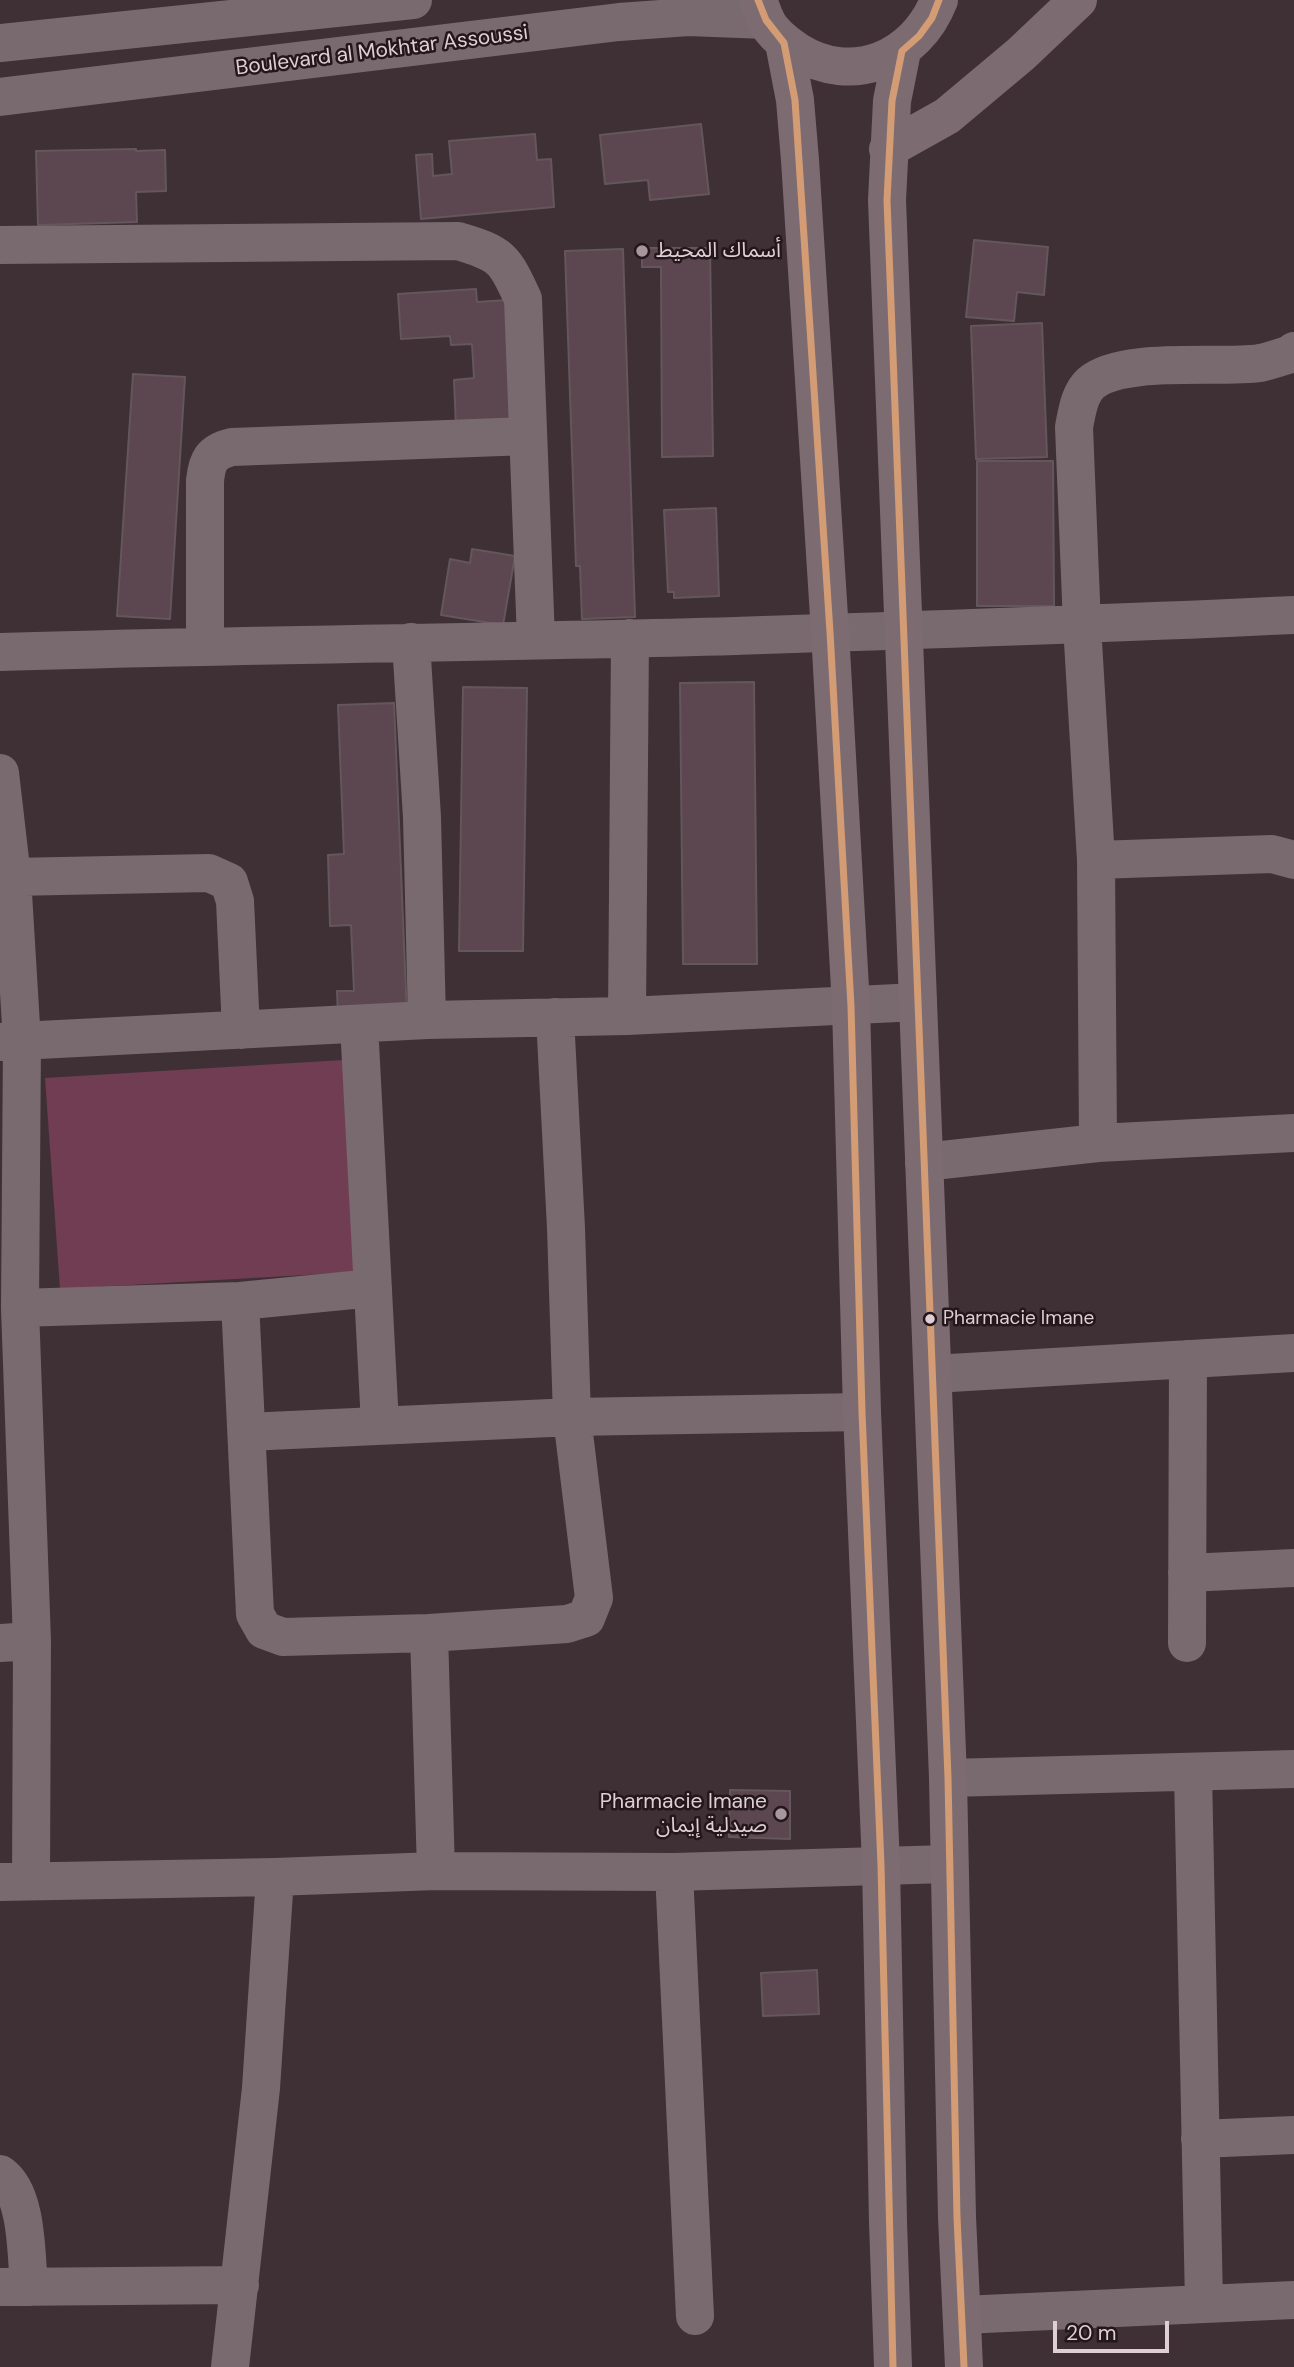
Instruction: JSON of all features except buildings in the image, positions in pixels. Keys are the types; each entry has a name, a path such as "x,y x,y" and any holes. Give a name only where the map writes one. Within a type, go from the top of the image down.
{"main road":[{"path":"769,21 811,60 841,67 873,64 902,51 919,36 932,18 939,0"},
{"path":"888,149 947,116 1021,54 1078,0"},
{"path":"769,21 795,100 799,148 851,1006 862,1412 881,1865 893,2367"},
{"path":"902,51 892,100 887,200 948,1778 957,2217 964,2367"}],"street":[{"path":"0,43 413,0"},
{"name":"Boulevard al Mokhtar Assoussi","path":"0,97 618,22 688,17 769,21"},
{"path":"0,245 458,241 485,249 506,264 523,299 536,640"},
{"path":"1098,1143 1096,860 1074,427 1079,401 1091,383 1109,374 1133,368 1261,363 1294,351"},
{"path":"205,645 206,465 211,456 220,450 232,447 528,436"},
{"path":"0,652 205,645 904,631 1294,615"},
{"path":"627,1016 630,638"},
{"path":"411,642 422,817 427,1020"},
{"path":"0,773 6,854 20,1308 15,1881 275,1877 436,1871 674,1872 948,1864"},
{"path":"6,854 209,873 229,882 234,901 240,1030"},
{"path":"1096,860 1272,854 1294,860"},
{"path":"11,1042 427,1020 627,1016 918,1002"},
{"path":"240,1301 256,1614 264,1630 283,1637 429,1633 567,1624 586,1618 594,1598 572,1417 555,1017"},
{"path":"359,1024 380,1424"},
{"path":"924,1161 1098,1143 1294,1133"},
{"path":"20,1308 240,1301 373,1288"},
{"path":"933,1374 1294,1353"},
{"path":"1186,1643 1188,1359"},
{"path":"247,1432 572,1417 862,1412"},
{"path":"1187,1573 1294,1568"},
{"path":"429,1633 436,1871"},
{"path":"948,1778 1294,1769"},
{"path":"1193,1772 1204,2304"},
{"path":"674,1872 695,2316"},
{"path":"230,2367 261,2088 275,1877"},
{"path":"1200,2139 1294,2135"},
{"path":"0,2174 7,2179 20,2202 15,2287 240,2285"},
{"path":"962,2315 1294,2300"}],"shaded area":[{"path":"343,1060 357,1272 60,1289 45,1078"}],"transit line":[{"path":"758,0 766,20 784,43 795,100 830,632 851,1006 862,1412 881,1865 893,2367"},
{"path":"939,0 932,18 919,36 902,51 892,101 887,200 948,1778 957,2217 964,2367"}],"place":[{"name":"أسماك المحيط","path":"642,251"},
{"name":"Pharmacie Imane","path":"930,1319"},
{"name":"Pharmacie Imane صيدلية إيمان","path":"781,1814"}]}
